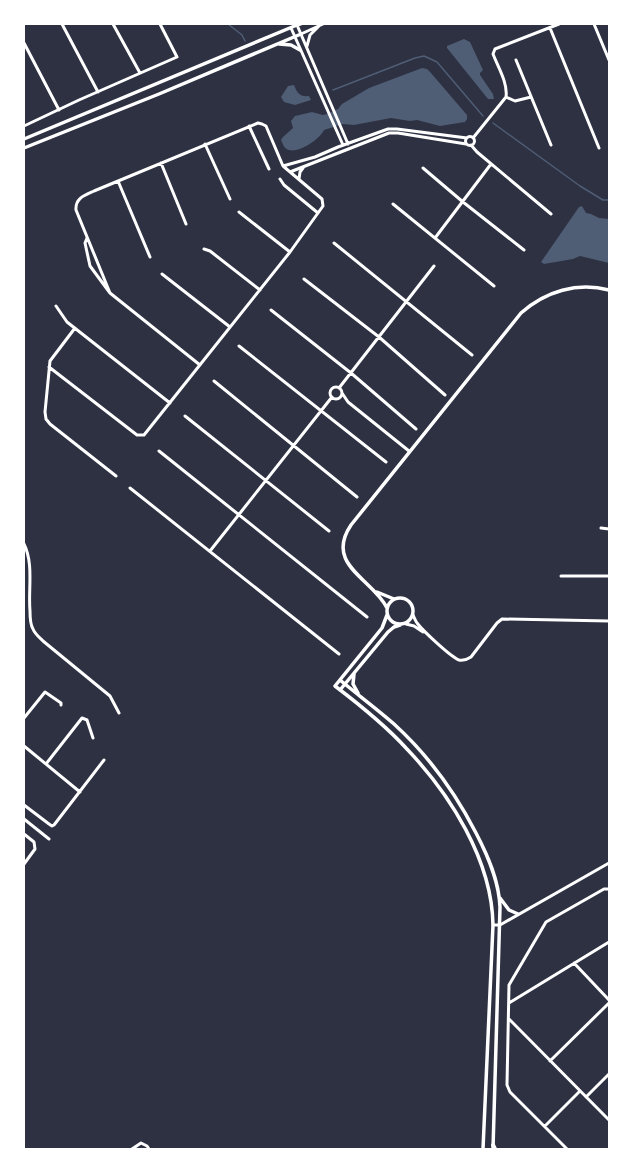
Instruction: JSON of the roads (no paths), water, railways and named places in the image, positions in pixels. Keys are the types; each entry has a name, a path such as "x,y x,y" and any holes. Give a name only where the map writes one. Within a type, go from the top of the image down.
{"street":[{"path":"62,24 98,92"},
{"path":"113,24 140,73"},
{"path":"24,126 177,57 160,24"},
{"path":"24,139 290,26 298,24 306,47 349,148"},
{"path":"24,148 159,94 323,24"},
{"path":"471,145 474,142 473,138 506,97 504,81 493,54 494,52 498,48 559,24"},
{"path":"594,24 609,60"},
{"path":"290,26 345,150"},
{"path":"306,47 310,35 319,26"},
{"path":"550,28 599,148"},
{"path":"24,43 59,110"},
{"path":"278,44 291,45 300,50"},
{"path":"516,60 551,145"},
{"path":"506,97 515,101 531,97"},
{"path":"50,366 137,435 144,435 290,252 323,206 322,199 283,166 266,126 258,123 83,196 75,205 76,210 110,293"},
{"path":"249,126 269,169"},
{"path":"283,166 315,157 388,129 473,138"},
{"path":"414,136 415,131"},
{"path":"290,172 388,133 430,138 471,145 477,152 551,214"},
{"path":"466,144 465,140 467,138"},
{"path":"205,144 230,199"},
{"path":"315,157 317,162"},
{"path":"161,163 186,224"},
{"path":"435,238 491,164"},
{"path":"299,179 300,172 304,167"},
{"path":"423,168 524,250"},
{"path":"280,179 284,185 318,213"},
{"path":"118,181 150,257"},
{"path":"393,204 494,286"},
{"path":"239,212 290,252"},
{"path":"87,238 85,244 90,266 110,293 200,366"},
{"path":"334,243 472,355"},
{"path":"204,249 210,251 260,290"},
{"path":"339,388 434,266"},
{"path":"162,274 230,327"},
{"path":"304,279 379,337 445,395"},
{"path":"387,608 382,599 354,573 348,563 343,547 345,536 351,525 513,320 528,306 546,296 566,289 587,287 609,290"},
{"path":"56,306 67,322 170,404"},
{"path":"271,310 351,373 416,428"},
{"path":"75,328 50,361 45,416 50,424 116,476"},
{"path":"239,346 386,462"},
{"path":"214,381 357,497"},
{"path":"332,397 330,390 335,386 339,388 348,402"},
{"path":"338,398 342,393"},
{"path":"332,397 348,402 409,451"},
{"path":"210,550 332,397"},
{"path":"185,416 328,531"},
{"path":"159,452 367,617"},
{"path":"130,488 210,550 339,654"},
{"path":"601,528 609,529"},
{"path":"24,544 28,552 29,602 32,628 43,641 110,696 119,713"},
{"path":"561,576 609,576"},
{"path":"373,590 394,599 403,598 408,601 412,606 413,615 416,622 428,635 455,658 464,660 471,656 497,623 502,619 609,621"},
{"path":"394,599 389,603 387,615 382,628 335,686 407,748 448,800 479,858 490,895 492,910 483,1149"},
{"path":"387,615 393,623 400,625"},
{"path":"406,624 413,615"},
{"path":"340,690 388,632 394,627 406,624 414,626 428,635"},
{"path":"354,673 354,687 360,697"},
{"path":"340,680 394,724 412,741 438,772 468,818 486,854 500,897 509,910 518,914"},
{"path":"24,718 45,692 61,703 61,705"},
{"path":"46,764 82,718 87,720 93,738"},
{"path":"24,746 80,792"},
{"path":"24,804 48,824 52,826 54,825 104,760"},
{"path":"24,819 49,839"},
{"path":"24,834 34,842 35,849 24,864"},
{"path":"492,925 500,925 609,863"},
{"path":"567,1149 510,1092 507,1085 506,1057 509,1019 509,985 546,922 604,889 609,889"},
{"path":"494,1148 500,897"},
{"path":"509,1003 609,942"},
{"path":"574,963 609,1000"},
{"path":"550,1061 609,1003"},
{"path":"509,1019 609,1120"},
{"path":"586,1097 609,1074"},
{"path":"545,1126 580,1091"},
{"path":"480,1149 483,1137"},
{"path":"132,1149 141,1143 149,1149"}],"water":[{"path":"464,39 470,42 483,70 480,75 493,94 494,99 488,99 447,48 447,46"},
{"path":"422,68 427,69 431,73 467,115 465,122 440,126 417,120 410,121 391,118 354,125 343,124 324,130 313,142 298,150 286,149 284,146 281,140 293,128 291,121 295,116 312,112 323,115 327,114 338,109 342,104 369,88"},
{"path":"294,85 299,94 309,96 311,100 295,105 284,102 281,97 288,86"},
{"path":"582,206 586,213 599,218 609,219 609,263 580,256 573,259 544,264 541,262 579,207"}],"waterway":[{"path":"228,24 242,35 245,41"},
{"path":"333,90 415,58 424,56 437,62 483,116"},
{"path":"493,123 580,186 603,200 609,200"}]}
